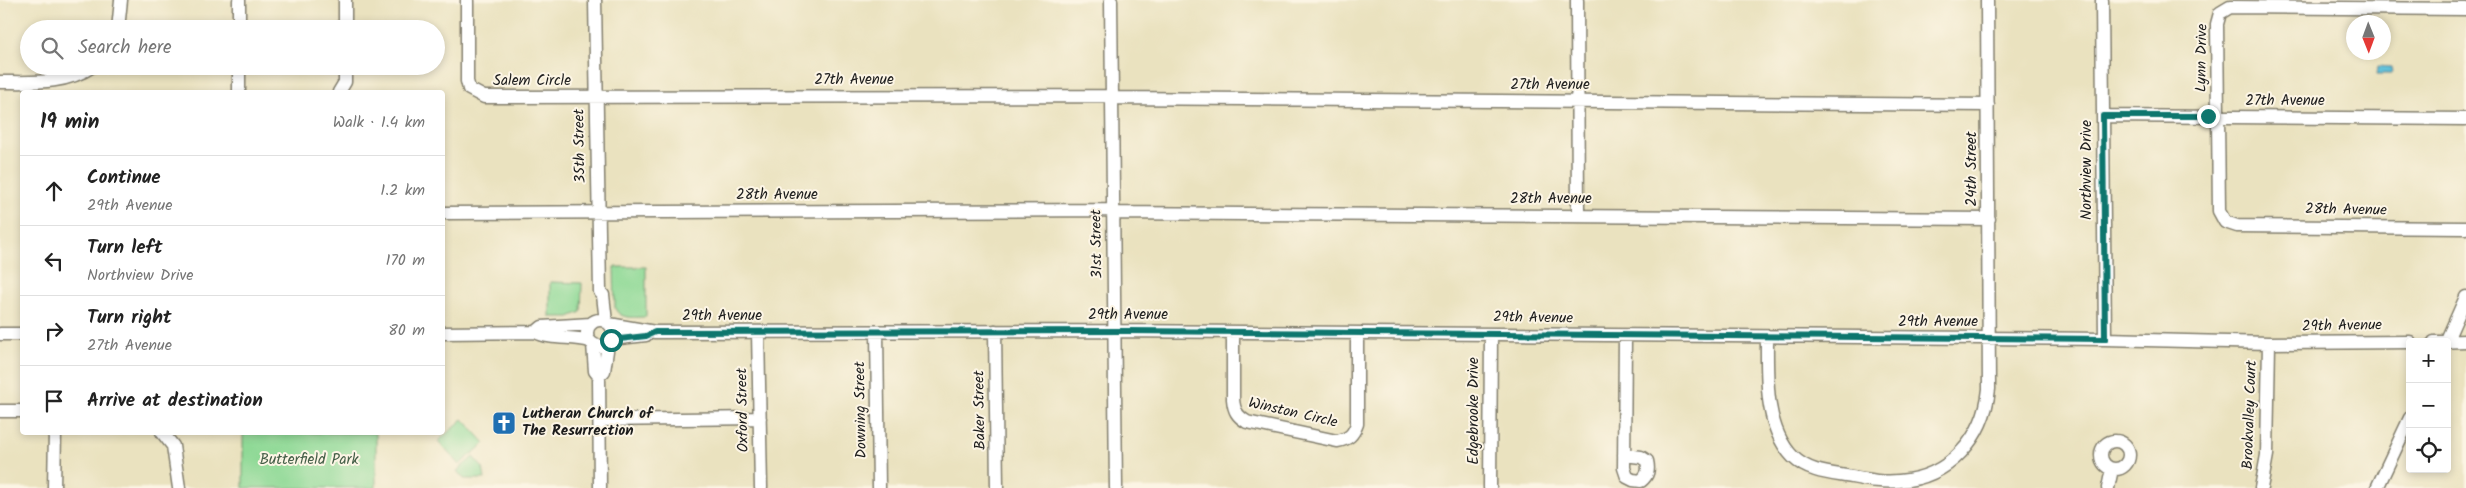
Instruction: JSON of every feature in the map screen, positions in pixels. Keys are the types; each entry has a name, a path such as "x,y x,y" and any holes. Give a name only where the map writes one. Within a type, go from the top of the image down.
{"street":[{"path":"119,20 121,0"},
{"path":"239,0 239,20"},
{"path":"345,0 345,20"},
{"name":"Salem Circle","path":"467,0 468,81 470,89 476,94 484,97 596,97"},
{"name":"35th Street","path":"595,0 600,292 603,295 600,323"},
{"name":"31st Street","path":"1111,0 1116,488"},
{"path":"1577,0 1578,216"},
{"name":"24th Street","path":"1767,337 1769,390 1773,415 1778,433 1793,457 1818,471 1878,482 1900,482 1929,475 1952,462 1964,452 1980,426 1986,410 1989,389 1987,0"},
{"name":"Northview Drive","path":"2102,0 2105,339"},
{"name":"Lynn Drive","path":"2225,222 2219,211 2217,24 2220,13 2230,7 2466,9"},
{"path":"0,82 63,80 77,75"},
{"path":"239,75 239,90"},
{"path":"339,90 345,82 345,75"},
{"name":"27th Avenue","path":"596,97 1112,97 1988,104"},
{"name":"27th Avenue","path":"2103,116 2466,119"},
{"name":"28th Avenue","path":"445,213 1113,212 1989,218"},
{"name":"28th Avenue","path":"2225,222 2237,226 2466,228"},
{"path":"2448,338 2466,297"},
{"path":"599,376 604,371 613,331 600,323 588,330 592,342 595,371 599,376 600,488"},
{"name":"29th Avenue","path":"536,332 542,327 600,323 655,332 1114,331 2105,339 2269,344 2406,342"},
{"name":"Baker Street","path":"995,331 997,488"},
{"name":"29th Avenue","path":"445,333 536,332 543,336 569,336 592,342"},
{"name":"29th Avenue","path":"609,342 646,336 655,332"},
{"name":"Oxford Street","path":"758,332 761,488"},
{"name":"Downing Street","path":"877,332 878,488"},
{"name":"Winston Circle","path":"1233,332 1233,399 1234,409 1238,417 1247,422 1336,441 1347,439 1353,433 1357,424 1358,333"},
{"path":"0,334 20,334"},
{"name":"Edgebrooke Drive","path":"1490,488 1491,334"},
{"path":"1624,455 1625,336"},
{"path":"2451,342 2466,341"},
{"path":"592,342 600,346 609,342"},
{"name":"Brookvalley Court","path":"2262,488 2267,455 2269,344"},
{"path":"0,411 20,411"},
{"path":"600,420 760,418"},
{"path":"2377,488 2406,426"},
{"path":"54,488 55,435"},
{"path":"164,435 173,446 179,488"},
{"path":"2108,488 2112,469"}],"green space":[{"path":"614,267 646,267 646,317 628,317 617,312 615,308"},
{"path":"550,282 582,283 581,312 569,317 550,317"},
{"path":"463,419 485,443 459,465 438,441"},
{"name":"Butterfield Park","path":"243,435 376,435 376,488 243,488"},
{"path":"473,457 483,468 485,479 464,479 457,471"}],"water":[{"path":"2378,66 2391,67 2392,74 2377,74"}],"place":[{"name":"Lutheran Church of The Resurrection","path":"504,423"}],"route":[{"path":"611,340 620,337 646,336 655,332 995,331 2105,339 2103,116 2208,116"}]}
